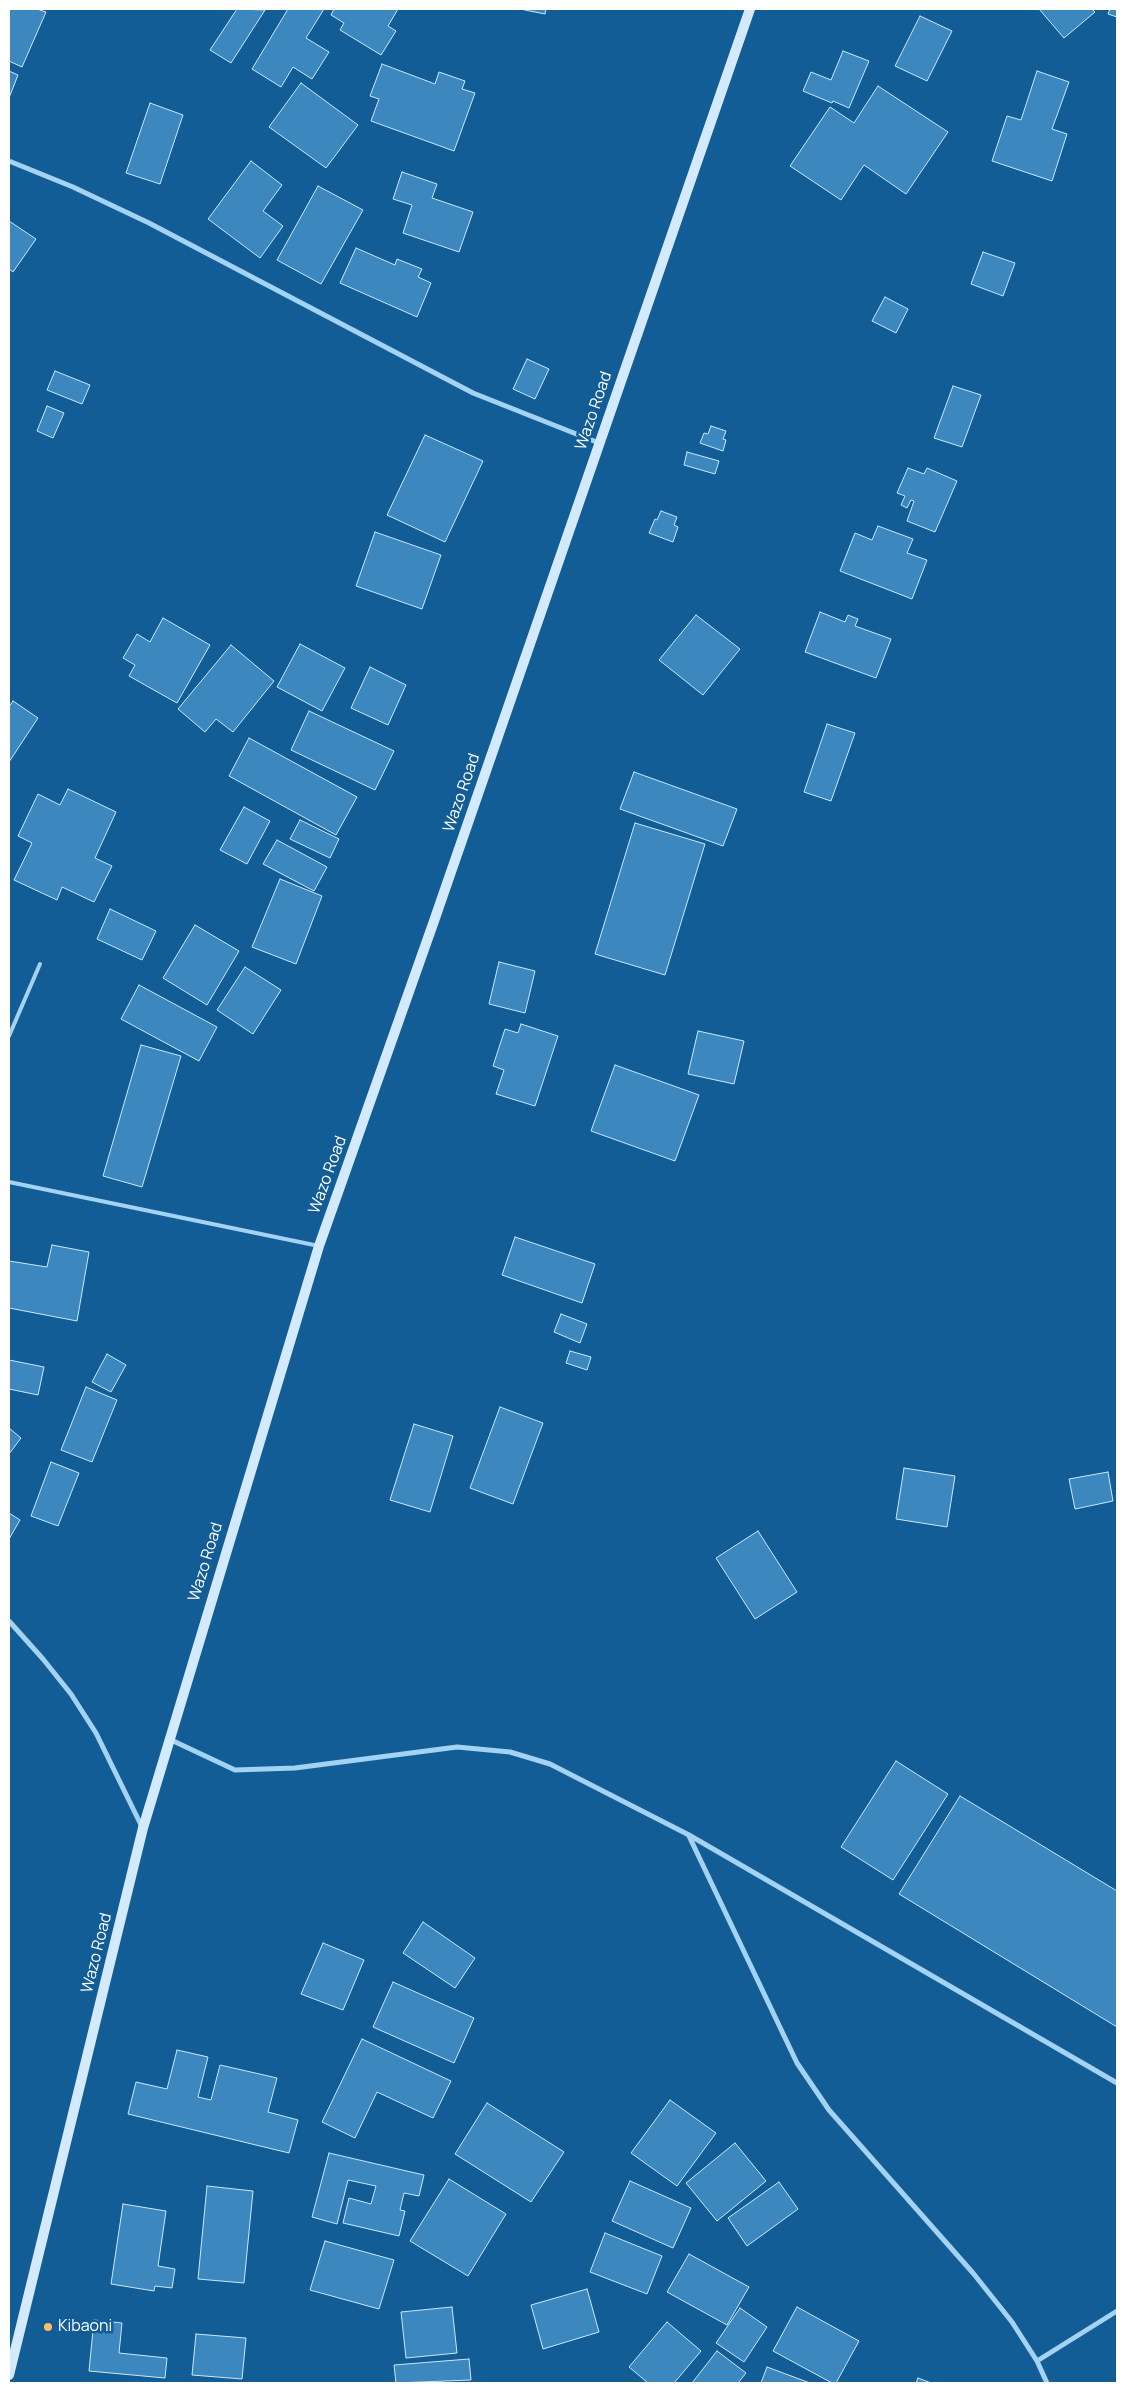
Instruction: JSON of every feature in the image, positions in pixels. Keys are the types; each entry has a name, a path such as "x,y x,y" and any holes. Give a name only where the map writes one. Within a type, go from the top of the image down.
{"main road":[{"name":"Wazo Road","path":"9,2375 143,1828 168,1738 319,1246 750,9"}],"street":[{"path":"9,161 74,187 149,223 473,393 599,443"},
{"path":"9,1621 71,1694 96,1733 143,1828"},
{"path":"168,1738 235,1770 295,1768 457,1747 510,1752 550,1764 689,1835 1117,2083"},
{"path":"689,1835 797,2063 829,2110 973,2272 1012,2322 1037,2361 1047,2383"},
{"path":"1037,2361 1117,2311"}],"lane":[{"path":"9,1036 40,964"},
{"path":"9,1182 319,1246"}],"building":[{"path":"9,9 37,9 46,12 22,67 9,61"},
{"path":"237,9 265,10 231,63 210,50"},
{"path":"288,9 324,9 306,38 329,52 312,79 293,67 281,87 252,69"},
{"path":"334,9 398,9 388,26 396,31 381,55 340,30 344,23 331,15"},
{"path":"520,9 546,9 545,14"},
{"path":"1039,9 1092,9 1095,12 1064,38"},
{"path":"1110,9 1117,9 1117,17 1108,14"},
{"path":"920,16 952,31 927,81 895,66"},
{"path":"843,51 869,61 849,108 803,91 811,72 831,80"},
{"path":"382,64 435,84 439,72 465,81 462,89 475,93 454,151 371,121 379,99 370,96"},
{"path":"9,71 18,75 9,98"},
{"path":"1037,71 1069,82 1052,129 1067,134 1052,181 992,161 1007,116 1021,120"},
{"path":"301,83 358,125 326,168 269,127"},
{"path":"878,86 948,132 906,194 864,165 841,200 790,166 830,107 854,123"},
{"path":"150,103 183,115 160,184 126,173"},
{"path":"251,161 282,185 263,211 283,226 260,258 208,219"},
{"path":"402,172 437,184 432,198 473,212 459,252 403,233 412,205 393,199"},
{"path":"318,186 363,210 321,284 277,260"},
{"path":"9,221 36,239 13,272 9,269"},
{"path":"356,248 395,265 397,259 422,269 418,277 431,283 417,317 340,283"},
{"path":"983,252 1015,263 1003,296 971,284"},
{"path":"885,297 908,309 896,333 872,321"},
{"path":"527,359 549,369 535,399 513,389"},
{"path":"55,371 90,385 82,404 47,390"},
{"path":"953,386 981,395 962,447 934,438"},
{"path":"47,406 64,413 53,438 37,431"},
{"path":"711,426 726,431 723,439 726,440 723,451 700,443 704,433 708,434"},
{"path":"425,435 483,461 445,542 387,515"},
{"path":"687,452 719,461 715,474 684,465"},
{"path":"908,468 924,474 927,468 957,481 935,532 907,521 914,501 911,500 907,508 901,505 905,496 897,493"},
{"path":"661,511 677,517 674,525 678,527 673,542 649,533"},
{"path":"878,526 913,539 907,553 927,560 912,599 840,571 855,533 872,540"},
{"path":"375,532 441,555 422,609 356,586"},
{"path":"820,612 845,622 848,615 858,619 855,626 891,639 876,678 805,652"},
{"path":"696,615 740,649 703,695 659,660"},
{"path":"163,618 210,645 177,703 129,676 135,665 123,658 137,634 150,642"},
{"path":"300,644 345,668 322,711 277,687"},
{"path":"231,645 274,681 233,732 216,719 205,732 178,709"},
{"path":"370,667 406,685 388,725 351,708"},
{"path":"13,701 38,718 9,762 9,707"},
{"path":"309,711 394,751 375,790 291,750"},
{"path":"827,724 855,733 831,801 804,792"},
{"path":"249,738 357,797 336,835 229,776"},
{"path":"634,772 737,809 723,846 620,809"},
{"path":"68,789 116,812 95,858 112,866 94,902 62,887 57,900 14,880 32,843 18,836 38,794 60,805"},
{"path":"244,807 270,821 247,864 220,850"},
{"path":"300,820 339,839 330,858 290,839"},
{"path":"635,823 705,844 665,975 595,954"},
{"path":"277,840 327,867 314,891 263,864"},
{"path":"280,879 322,896 296,964 252,947"},
{"path":"110,909 156,931 142,960 97,939"},
{"path":"195,925 239,951 207,1005 163,978"},
{"path":"499,962 535,971 525,1013 489,1004"},
{"path":"245,967 281,990 253,1034 217,1010"},
{"path":"139,985 217,1027 199,1061 121,1019"},
{"path":"521,1024 558,1036 535,1106 496,1094 504,1070 493,1066 505,1029 518,1033"},
{"path":"698,1031 744,1041 734,1084 688,1074"},
{"path":"141,1045 181,1056 142,1187 103,1176"},
{"path":"615,1065 699,1095 675,1161 591,1131"},
{"path":"515,1237 595,1264 582,1303 502,1275"},
{"path":"52,1245 89,1252 77,1321 9,1308 9,1261 47,1267"},
{"path":"561,1314 587,1324 580,1343 554,1332"},
{"path":"570,1351 591,1357 587,1370 566,1363"},
{"path":"107,1354 126,1365 111,1392 92,1382"},
{"path":"9,1360 44,1367 38,1395 9,1389"},
{"path":"86,1387 117,1400 92,1462 61,1450"},
{"path":"500,1407 543,1423 513,1504 470,1488"},
{"path":"414,1424 453,1436 430,1512 390,1500"},
{"path":"9,1428 21,1438 9,1454"},
{"path":"51,1462 79,1473 58,1526 31,1516"},
{"path":"904,1468 955,1476 947,1527 896,1519"},
{"path":"1108,1472 1113,1501 1075,1509 1069,1479"},
{"path":"9,1513 20,1520 9,1539"},
{"path":"758,1531 797,1592 755,1619 716,1558"},
{"path":"896,1761 948,1794 893,1880 841,1847"},
{"path":"960,1796 1117,1891 1117,2027 899,1894"},
{"path":"423,1922 475,1958 455,1988 403,1953"},
{"path":"323,1943 364,1960 343,2010 301,1994"},
{"path":"393,1982 474,2018 454,2063 373,2027"},
{"path":"362,2039 451,2081 433,2118 377,2092 355,2138 322,2122"},
{"path":"177,2050 208,2057 198,2097 211,2100 220,2065 277,2078 268,2112 298,2120 289,2153 128,2114 136,2082 167,2089"},
{"path":"670,2100 716,2133 677,2186 631,2153"},
{"path":"487,2103 564,2152 531,2202 455,2154"},
{"path":"735,2143 766,2181 717,2221 686,2183"},
{"path":"329,2153 424,2175 419,2196 404,2193 400,2210 405,2211 399,2236 343,2223 349,2198 371,2204 376,2186 348,2180 337,2224 312,2217"},
{"path":"449,2179 506,2214 468,2276 410,2241"},
{"path":"630,2181 691,2208 673,2248 612,2221"},
{"path":"779,2182 798,2209 747,2246 728,2218"},
{"path":"207,2186 253,2191 244,2283 198,2279"},
{"path":"123,2204 166,2211 158,2266 175,2269 172,2288 155,2286 154,2291 111,2284"},
{"path":"605,2233 662,2256 647,2294 590,2272"},
{"path":"325,2241 394,2260 379,2309 310,2290"},
{"path":"689,2254 749,2287 727,2325 667,2292"},
{"path":"587,2289 599,2332 543,2349 531,2305"},
{"path":"452,2307 457,2353 406,2358 401,2312"},
{"path":"797,2307 859,2341 836,2383 832,2383 773,2351"},
{"path":"740,2308 767,2327 744,2362 716,2343"},
{"path":"94,2320 122,2323 119,2353 167,2358 165,2378 89,2371"},
{"path":"667,2322 701,2351 674,2383 648,2383 629,2367"},
{"path":"196,2334 246,2338 242,2379 192,2375"},
{"path":"717,2351 746,2373 738,2383 692,2383"},
{"path":"469,2359 471,2380 396,2383 394,2365"},
{"path":"767,2367 810,2383 761,2383"},
{"path":"918,2378 931,2383 916,2383"}],"place":[{"name":"Kibaoni","path":"48,2327"}]}
